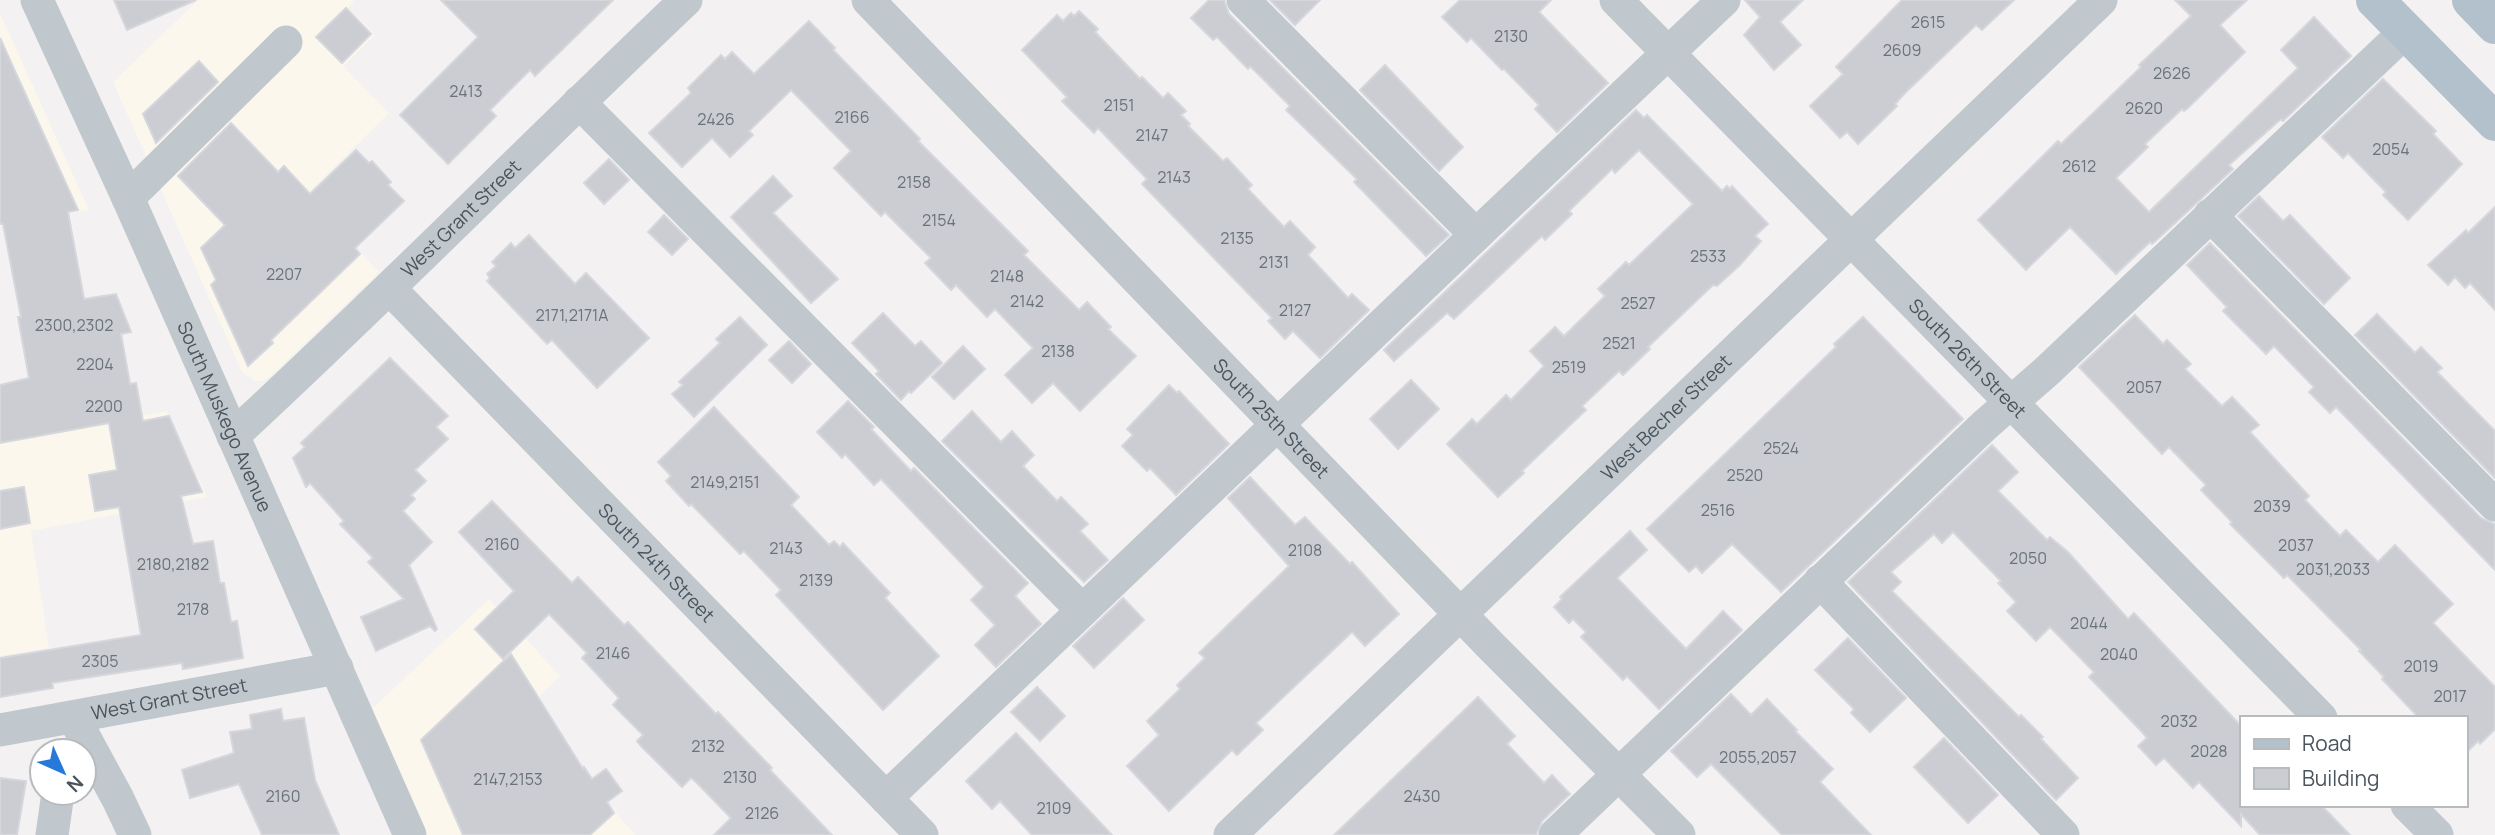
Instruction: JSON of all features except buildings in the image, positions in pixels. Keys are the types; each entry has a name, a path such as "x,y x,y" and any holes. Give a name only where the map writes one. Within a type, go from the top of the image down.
{"main road":[{"path":"2375,0 2495,122"},
{"path":"2471,0 2495,25"}],"street":[{"name":"South Muskego Avenue","path":"37,0 128,198 410,835"},
{"name":"West Grant Street","path":"233,436 390,289 685,0"},
{"name":"South 25th Street","path":"868,0 1460,613 1679,835"},
{"path":"1243,0 1476,235"},
{"name":"South 26th Street","path":"1616,0 2319,716"},
{"path":"886,798 1724,0"},
{"name":"West Becher Street","path":"1230,835 2101,0"},
{"path":"1555,835 2010,401 2047,371 2406,31"},
{"path":"128,198 286,42"},
{"path":"579,102 1082,610"},
{"path":"2210,215 2495,505"},
{"name":"South 24th Street","path":"390,289 922,835"},
{"path":"1820,581 2063,835"},
{"name":"West Grant Street","path":"0,730 337,668"},
{"path":"69,737 74,718"},
{"path":"74,718 135,835"},
{"path":"51,835 56,807"},
{"path":"2409,807 2437,835"}],"shaded area":[{"path":"198,0 354,1 348,8 375,35 343,66 389,113 306,195 379,272 271,376 262,381 255,381 242,372 113,82"},
{"path":"0,13 89,210 0,226"},
{"path":"167,411 207,497 31,531 49,648 0,656 0,440"},
{"path":"489,599 560,676 539,697 577,768 635,835 410,835 360,720"}]}
